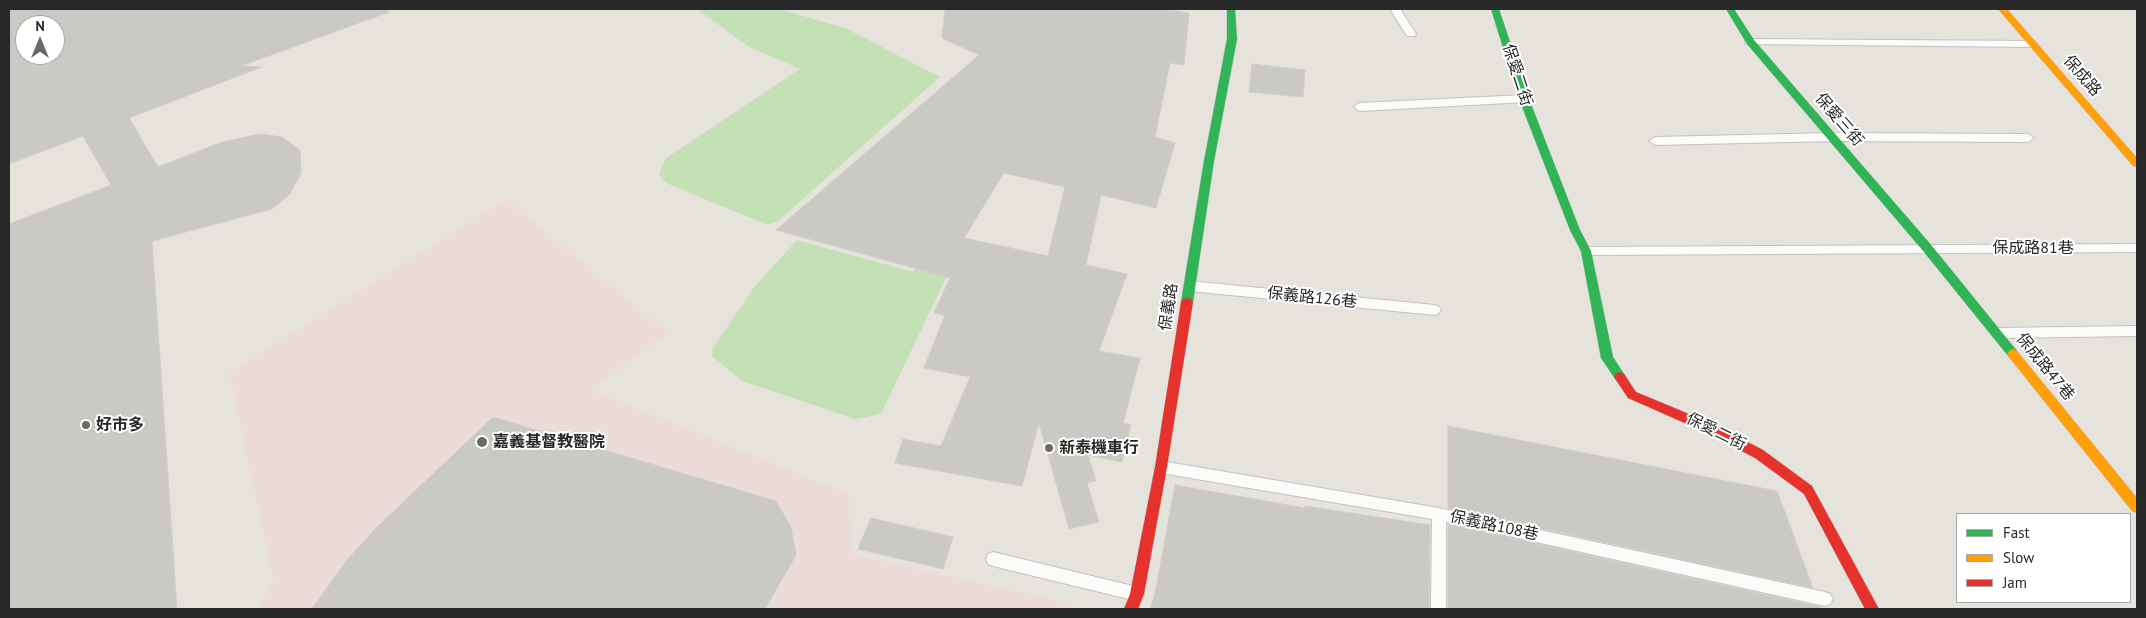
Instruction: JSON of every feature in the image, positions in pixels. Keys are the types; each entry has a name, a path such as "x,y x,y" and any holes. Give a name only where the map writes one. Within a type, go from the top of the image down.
{"street":[{"name":"保義路","path":"1131,609 1137,594 1161,467 1209,160 1232,39 1231,9"},
{"name":"保愛二街","path":"1495,9 1524,99 1575,230 1586,252 1607,358 1632,395 1709,428 1759,454 1808,490 1872,609"},
{"name":"保愛三街","path":"1730,9 1750,42 1928,249"},
{"name":"保成路","path":"2002,9 2137,164"},
{"name":"保成路47巷","path":"1928,249 2137,507"}],"lane":[{"path":"1395,9 1411,34"},
{"path":"1750,42 2033,44"},
{"path":"1359,107 1524,99"},
{"path":"1655,142 1833,137 2028,138"},
{"name":"保成路81巷","path":"1928,249 2137,248"},
{"path":"1586,252 1928,249"},
{"name":"保義路126巷","path":"1189,286 1436,310"},
{"path":"1997,333 2137,331"},
{"name":"保義路108巷","path":"1161,467 1439,514 1825,599"},
{"path":"1438,609 1439,514"},
{"path":"993,558 1137,594"}],"shaded area":[{"name":"嘉義基督教醫院","path":"506,199 668,333 591,390 849,494 851,554 1065,602 1068,609 258,609 273,579 229,372"}],"green space":[{"path":"697,9 779,9 845,28 940,77 778,221 768,225 666,183 659,175 665,159 800,69 749,47"},
{"path":"936,237 962,244 881,414 855,419 742,381 712,356 713,348 755,286 797,240 913,272"}],"building":[{"name":"好市多","path":"9,9 388,9 389,12 241,66 262,67 129,118 158,167 222,142 260,134 282,137 300,150 301,173 290,194 272,209 152,241 177,609 9,609 9,224 111,185 83,136 9,164"},
{"path":"945,9 1161,9 1189,13 1184,65 1170,63 1155,137 1175,143 1156,208 1101,195 1086,265 1127,274 1099,351 1140,358 1123,423 1131,425 1122,462 1088,455 1096,481 1087,483 1099,522 1069,529 1039,423 1022,486 895,463 903,439 941,446 970,377 924,368 945,315 934,313 950,278 776,230 979,55 942,38","holes":["1004,173 1065,187 1048,256 964,238"]},
{"path":"1252,64 1305,70 1303,97 1249,92"},
{"path":"493,417 776,501 791,527 796,555 765,609 312,609 347,560 376,528"},
{"path":"1448,426 1777,491 1813,588 1448,508"},
{"path":"1175,485 1305,508 1305,506 1430,525 1429,609 1150,609 1155,594"},
{"path":"871,518 953,537 943,569 858,549"},
{"path":"1448,524 1821,607 1821,609 1448,609"}],"traffic: fast":[{"path":"1187,302 1209,161 1232,39 1231,9"},
{"path":"1495,9 1524,99 1575,230 1586,251 1607,358 1620,377"},
{"path":"1730,9 1750,42 1928,249 2013,354"}],"traffic: slow":[{"path":"2002,9 2137,164"},
{"path":"2013,354 2137,507"}],"traffic: jam":[{"path":"1131,609 1137,594 1161,467 1187,302"},
{"path":"1620,377 1632,395 1709,428 1759,454 1808,490 1872,609"}],"place":[{"name":"好市多","path":"86,425"},
{"name":"嘉義基督教醫院","path":"482,442"},
{"name":"新泰機車行","path":"1049,448"}]}
